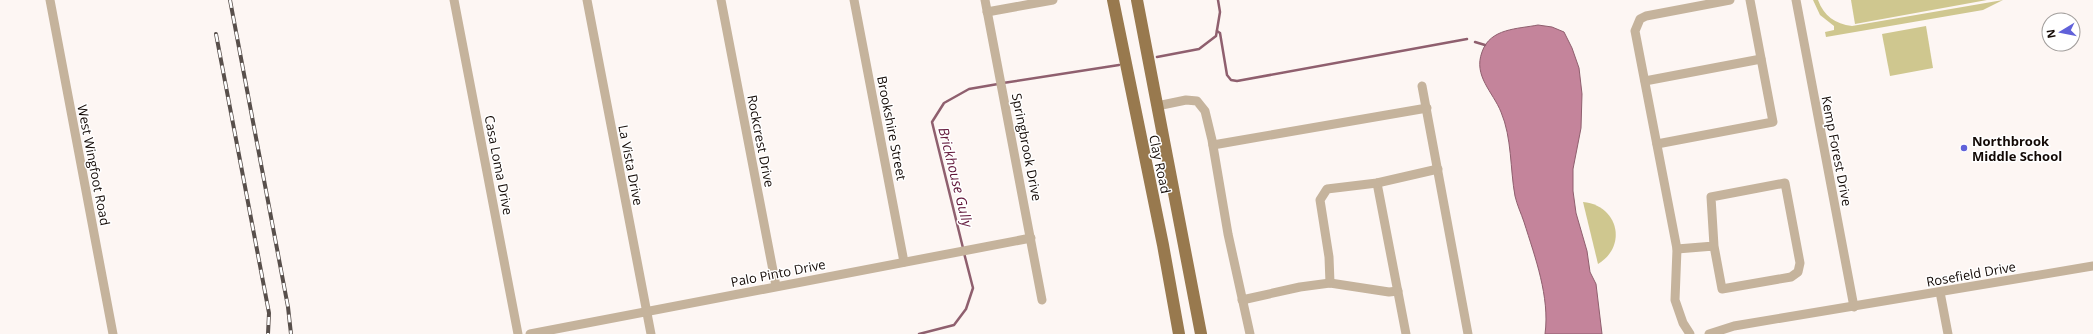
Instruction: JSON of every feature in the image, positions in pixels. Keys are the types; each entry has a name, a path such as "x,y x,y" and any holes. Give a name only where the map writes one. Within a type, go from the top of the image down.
{"main road":[{"name":"Clay Road","path":"1113,0 1163,246 1179,334"},
{"name":"Clay Road","path":"1137,0 1201,334"},
{"path":"1163,246 1183,244"}],"street":[{"name":"West Wingfoot Road","path":"50,0 113,334"},
{"name":"Casa Loma Drive","path":"454,0 518,334"},
{"name":"La Vista Drive","path":"587,0 651,334"},
{"name":"Rockcrest Drive","path":"721,0 776,286"},
{"name":"Brookshire Street","path":"854,0 904,262"},
{"name":"Springbrook Drive","path":"985,0 1042,300"},
{"path":"987,12 1053,0"},
{"path":"1690,334 1682,320 1675,300 1677,249 1635,31 1640,19 1646,16 1730,0"},
{"path":"1657,144 1773,122 1750,0"},
{"name":"Kemp Forest Drive","path":"1796,0 1854,307"},
{"path":"1645,81 1761,59"},
{"path":"1422,86 1468,334"},
{"path":"1157,106 1186,100 1197,101 1205,111 1213,145 1228,234 1250,334"},
{"path":"1213,145 1426,108"},
{"path":"1330,283 1329,257 1320,200 1327,190 1377,183 1438,169"},
{"path":"1377,183 1406,334"},
{"path":"1785,183 1800,263 1798,272 1791,277 1722,289 1714,246 1711,197 1785,183"},
{"name":"Palo Pinto Drive","path":"530,334 1031,238"},
{"path":"1677,249 1714,246"},
{"name":"Rosefield Drive","path":"1709,334 1734,326 2093,266"},
{"path":"1242,300 1300,286 1330,283 1389,292 1398,291"},
{"path":"1940,292 1948,334"}],"shaded area":[{"path":"1813,0 1818,0 1823,11 1835,21 1852,26 2003,0 1983,10 1826,37 1825,32 1834,30 1834,26 1820,15"},
{"path":"1851,0 1987,0 1855,24"},
{"path":"1538,25 1552,27 1564,32 1572,48 1579,68 1582,94 1581,128 1573,169 1573,191 1576,213 1587,251 1590,272 1596,284 1602,334 1545,334 1546,320 1543,292 1537,263 1515,196 1505,122 1498,105 1485,84 1480,69 1482,52 1491,38 1506,31"},
{"path":"1926,26 1933,68 1890,76 1882,34"},
{"path":"1583,202 1595,205 1604,210 1611,218 1615,227 1616,237 1613,247 1607,256 1598,264"}],"waterway":[{"name":"Brickhouse Gully","path":"1157,57 1199,49 1216,36 1220,12 1218,0"},
{"path":"1217,31 1220,33 1227,75 1231,80 1237,81 1467,39"},
{"path":"1475,42 1485,45"},
{"name":"Brickhouse Gully","path":"1003,83 1119,65"},
{"name":"Brickhouse Gully","path":"963,248 932,122 944,103 969,89 998,84"},
{"name":"Brickhouse Gully","path":"919,334 954,325 966,309 973,288 964,253"}],"railway":[{"path":"230,0 288,307 291,334"},
{"path":"216,34 269,313 268,334"}],"place":[{"name":"Northbrook Middle School","path":"1964,148"}]}
